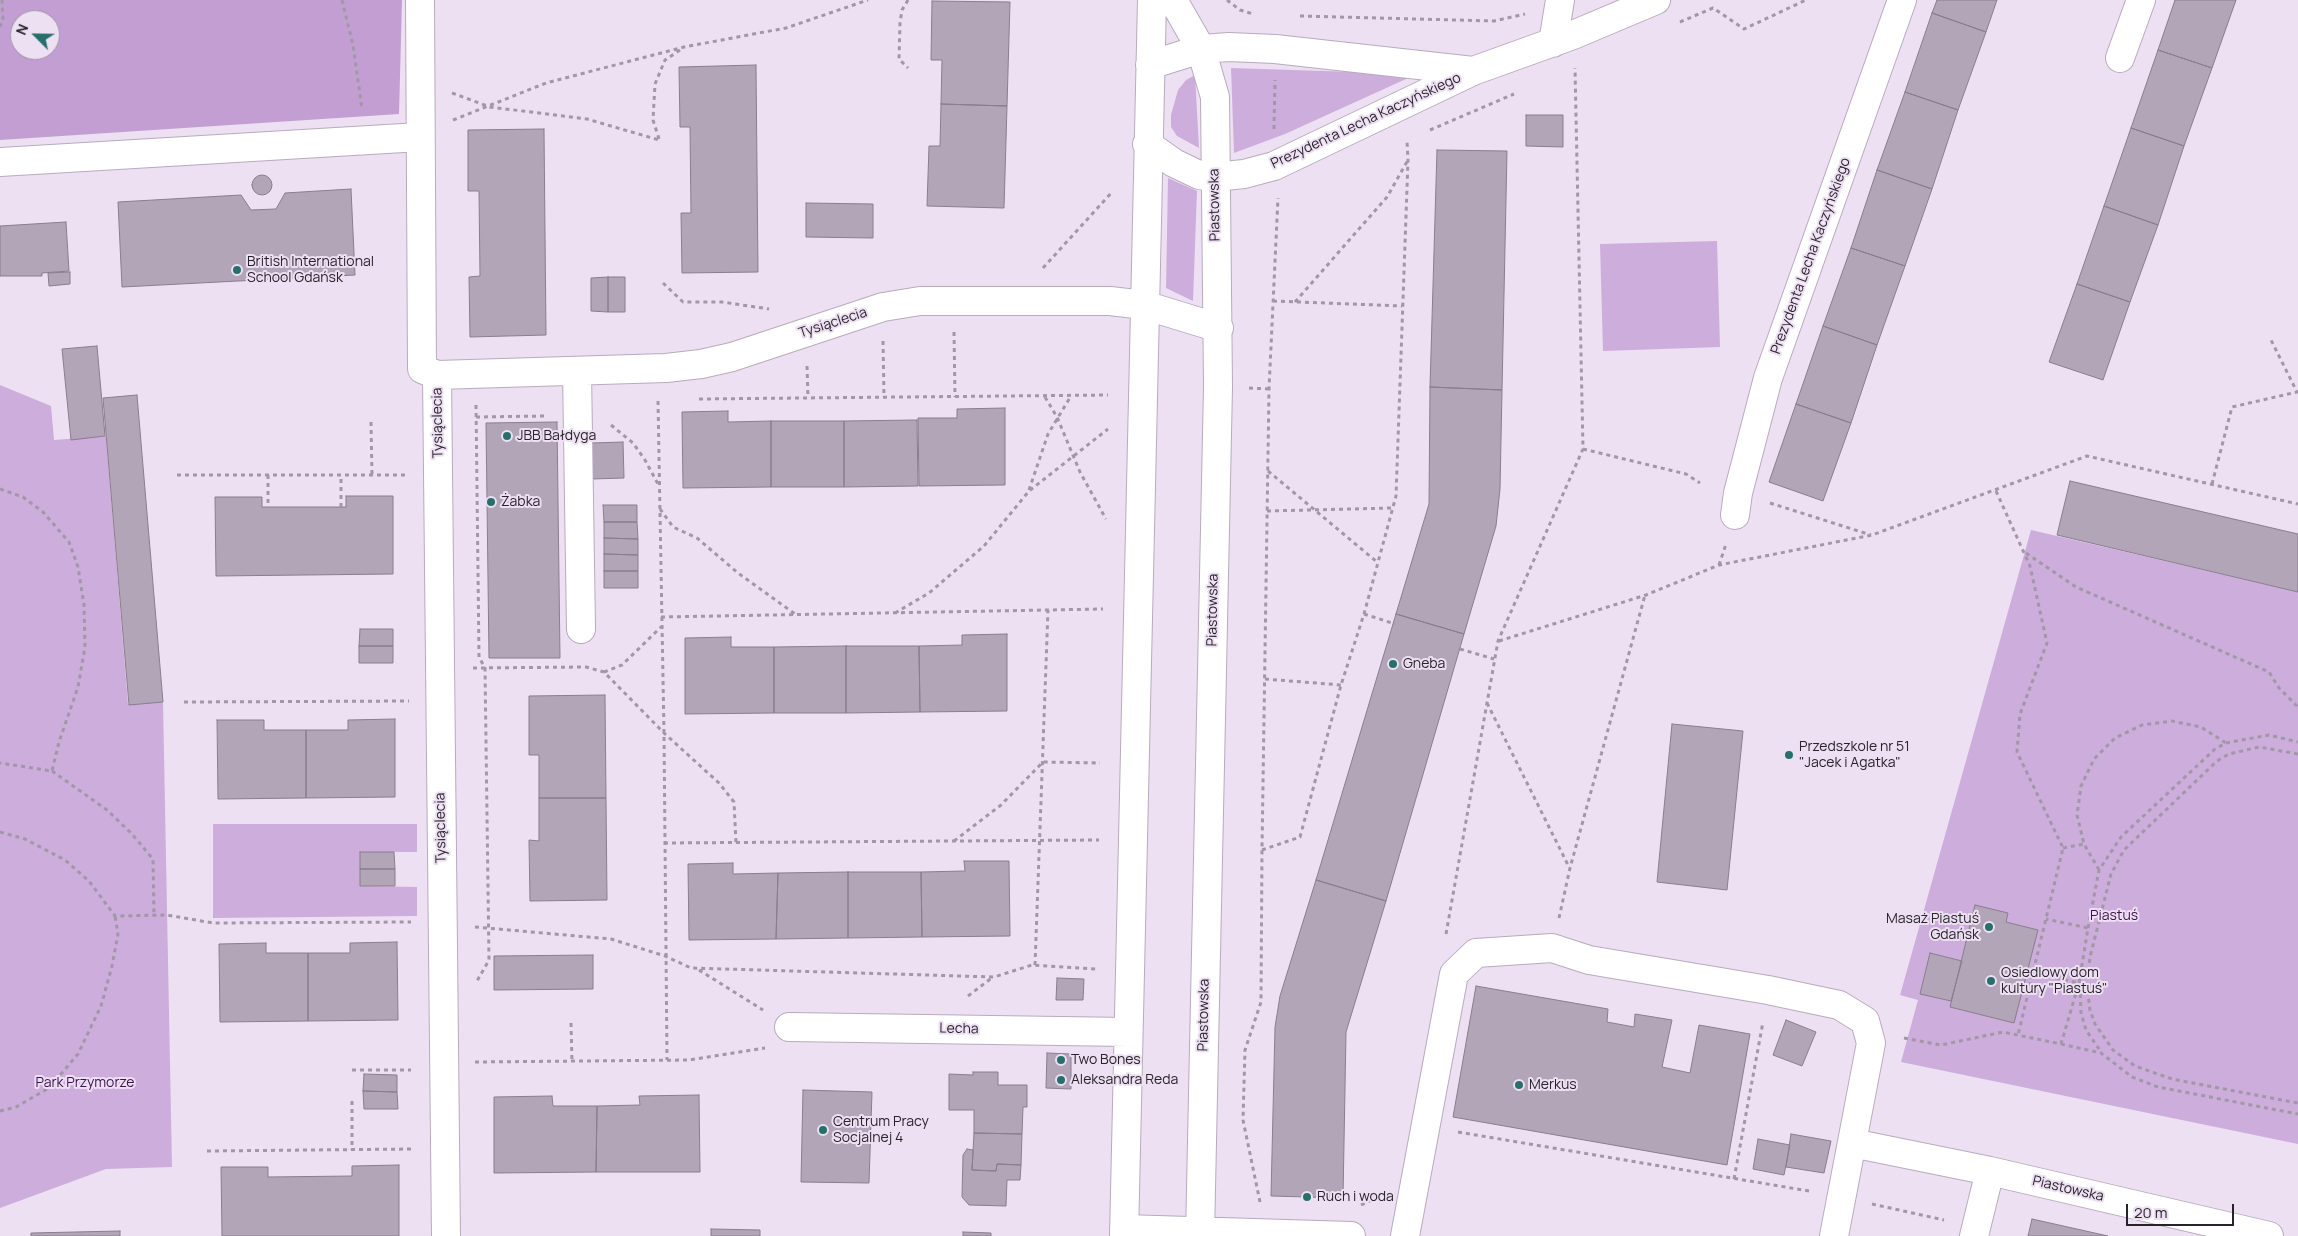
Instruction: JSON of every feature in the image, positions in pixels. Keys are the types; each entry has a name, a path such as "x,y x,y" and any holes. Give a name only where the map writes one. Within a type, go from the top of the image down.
{"street":[{"path":"420,0 422,369 437,375"},
{"path":"1152,0 1147,144 1124,1232 1259,1232 1351,1236"},
{"name":"Piastowska","path":"1173,0 1201,49 1214,97 1214,177 1219,328 1200,1233"},
{"name":"Prezydenta Lecha Kaczyńskiego","path":"1147,144 1174,163 1199,174 1214,177 1244,174 1274,166 1473,71 1563,39 1656,0"},
{"name":"Prezydenta Lecha Kaczyńskiego","path":"1737,504 1768,378 1902,0"},
{"path":"2120,58 2141,0"},
{"path":"1560,2 1563,39"},
{"name":"Prezydenta Lecha Kaczyńskiego","path":"1150,65 1201,49 1229,47 1275,49 1473,71"},
{"path":"0,162 420,136"},
{"name":"Tysiąclecia","path":"446,1236 437,375 658,368 701,364 732,357 883,307 920,302 1110,301 1144,305 1219,328"},
{"path":"577,371 581,629"},
{"path":"1405,1236 1454,974 1476,953 1552,948 1589,960 1768,990 1839,1005 1865,1021 1871,1043 1834,1236"},
{"name":"Lecha","path":"789,1027 1128,1032"},
{"name":"Piastowska","path":"1852,1143 1990,1171 2269,1236"},
{"path":"1975,1231 1990,1171"}],"path":[{"path":"0,27 3,19 2,0"},
{"path":"342,0 353,45 366,140"},
{"path":"450,121 490,107 546,83 684,47 786,28 868,0"},
{"path":"908,0 902,10 900,23 899,59 908,68"},
{"path":"1678,23 1713,8 1744,29 1806,0"},
{"path":"1296,16 1494,21 1560,2"},
{"path":"1446,938 1498,642 1583,449 1574,67 1563,39"},
{"path":"449,91 460,97 490,107 587,119 660,140 653,120 655,84 665,60 684,47"},
{"path":"1574,67 1583,63"},
{"path":"1262,850 1300,837 1341,685 1364,614 1396,496 1408,160 1407,141"},
{"path":"1295,302 1388,197 1408,160"},
{"path":"1259,1232 1260,1205 1243,1120 1245,1050 1262,1002 1262,850 1267,511 1278,195 1274,166"},
{"path":"1041,270 1113,191"},
{"path":"663,283 683,302 722,302 778,310 806,332"},
{"path":"1273,301 1402,306"},
{"path":"953,302 955,397"},
{"path":"883,307 884,398"},
{"path":"2212,484 2232,407 2297,392 2271,340"},
{"path":"658,368 667,1060"},
{"path":"476,374 479,657 486,668 489,928 489,960 476,983"},
{"path":"1045,396 1057,417 1072,456 1106,519"},
{"path":"1028,491 1048,434 1072,396"},
{"path":"695,399 1108,396"},
{"path":"658,400 667,400"},
{"path":"476,417 578,416 611,425 633,443 645,460 659,487"},
{"path":"371,422 372,475"},
{"path":"894,613 930,593 984,546 1028,491 1108,429"},
{"path":"1583,449 1686,474 1700,483"},
{"path":"1498,642 1646,595 1719,565 1872,535 2087,456 2298,504"},
{"path":"1268,470 1377,562"},
{"path":"177,475 413,475"},
{"path":"268,475 268,507"},
{"path":"340,507 341,476"},
{"path":"0,489 23,497 43,512 69,542 78,567 84,605 85,648 78,687 58,742 52,771"},
{"path":"1996,491 2030,566 2047,643 2020,714 2017,752 2063,848 2018,1036"},
{"path":"1737,504 1872,535"},
{"path":"1267,511 1392,508"},
{"path":"660,509 673,527 697,538 738,573 795,614"},
{"path":"2025,552 2076,587 2269,672 2279,688 2298,707"},
{"path":"1552,948 1570,868 1646,595"},
{"path":"661,617 1103,609"},
{"path":"1035,965 1048,610"},
{"path":"1364,614 1395,624"},
{"path":"604,672 622,665 662,626"},
{"path":"1460,649 1494,659"},
{"path":"440,668 586,667 604,672 664,733 719,783 734,802 736,843"},
{"path":"1265,679 1341,685"},
{"path":"184,702 440,701"},
{"path":"1487,702 1570,868"},
{"path":"2099,870 2084,844 2077,815 2082,786 2094,759 2115,738 2142,725 2172,721 2201,728 2226,743"},
{"path":"2061,1044 2079,983 2099,870 2121,837 2215,749 2226,743 2269,735 2298,742"},
{"path":"2298,754 2259,747 2242,749 2229,754 2218,761 2124,850 2111,874 2090,957 2087,985 2094,1024 2113,1050 2135,1066 2172,1079 2298,1103"},
{"path":"954,841 1001,805 1043,762 1100,763"},
{"path":"0,763 52,771 107,810 131,832 153,859 154,915"},
{"path":"0,832 26,839 65,860 89,881 115,916 118,934 112,966 101,1006 78,1054 49,1088 16,1107 0,1111"},
{"path":"664,843 1099,840"},
{"path":"2063,848 2084,844"},
{"path":"115,916 167,915 213,923 418,922"},
{"path":"2046,920 2088,928"},
{"path":"489,928 611,938 697,969 994,977 1035,965 1096,969"},
{"path":"697,969 789,1027"},
{"path":"2033,972 2098,988"},
{"path":"2079,983 2081,1013 2086,1030 2101,1052 2132,1078 2158,1087 2298,1114"},
{"path":"1734,1179 1768,990"},
{"path":"571,1023 572,1061"},
{"path":"1868,1031 1941,1045 2003,1032 2101,1052"},
{"path":"467,1063 484,1061 689,1060 770,1047"},
{"path":"352,1070 415,1070"},
{"path":"352,1101 352,1150"},
{"path":"1426,1126 1842,1197 1975,1231"},
{"path":"207,1151 420,1149"},
{"path":"1353,1209 1388,1192"}],"green space":[{"path":"1231,68 1417,74 1285,134 1234,153"},
{"path":"1195,75 1199,148 1177,136 1171,127 1171,115 1178,90 1186,80"},
{"path":"1168,178 1197,191 1193,301 1166,288"},
{"path":"1717,241 1720,347 1603,351 1600,244"},
{"name":"Park Przymorze","path":"0,385 51,406 54,440 106,436 128,704 163,702 172,1167 106,1169 0,1208"},
{"name":"Piastuś","path":"2031,530 2298,592 2298,1144 1901,1062 1918,1000 1900,995"},
{"path":"213,824 417,824 417,852 360,852 360,886 417,887 417,916 213,918"}],"shaded area":[{"path":"0,0 402,0 399,114 0,140"}],"building":[{"path":"1937,0 1997,0 1986,32 1932,13"},
{"path":"2175,0 2236,0 2212,68 2158,50"},
{"path":"932,1 1010,2 1007,106 941,104 942,60 931,60"},
{"path":"1932,13 1986,32 1958,110 1905,92"},
{"path":"2158,50 2212,68 2184,146 2131,128"},
{"path":"756,65 758,272 682,273 681,213 691,213 690,127 680,127 679,67"},
{"path":"1905,92 1958,110 1932,189 1877,170"},
{"path":"941,104 1007,106 1004,208 927,206 929,146 940,146"},
{"path":"1526,115 1563,115 1563,147 1526,146"},
{"path":"2131,128 2184,146 2158,225 2104,206"},
{"path":"544,129 546,335 470,337 469,277 480,276 479,191 468,191 468,130"},
{"path":"1437,150 1507,151 1502,390 1430,387"},
{"path":"1877,170 1932,189 1905,266 1851,248"},
{"path":"262,175 269,178 272,185 269,192 262,195 255,192 252,185 255,178"},
{"path":"351,189 355,275 122,287 118,202 241,195 251,210 276,209 285,193"},
{"path":"806,203 873,204 873,238 806,237"},
{"path":"2104,206 2158,225 2130,302 2077,284"},
{"path":"66,222 69,271 42,273 42,276 0,276 0,226"},
{"path":"1851,248 1905,266 1877,345 1823,326"},
{"path":"70,272 70,284 49,286 48,273"},
{"path":"608,277 608,312 591,311 591,278"},
{"path":"608,277 625,277 625,312 608,312"},
{"path":"2077,284 2130,302 2103,380 2049,362"},
{"path":"1823,326 1877,345 1851,423 1796,404"},
{"path":"97,346 105,436 71,440 62,349"},
{"path":"1430,387 1502,390 1500,489 1496,526 1464,634 1396,614 1429,504"},
{"path":"137,395 163,702 129,705 103,398"},
{"path":"1796,404 1851,423 1823,501 1769,482"},
{"path":"1005,408 1005,485 919,486 918,418 957,418 957,409"},
{"path":"728,411 728,422 771,421 771,487 683,488 682,412"},
{"path":"917,420 918,486 844,487 844,421"},
{"path":"771,421 844,421 844,487 771,487"},
{"path":"557,422 560,658 489,658 486,423"},
{"path":"623,442 624,478 592,479 592,443"},
{"path":"2070,481 2298,534 2298,592 2057,535"},
{"path":"346,496 393,496 393,574 216,576 215,497 262,497 262,507 346,507"},
{"path":"603,505 637,505 637,522 604,522"},
{"path":"604,522 637,522 638,539 604,538"},
{"path":"604,538 638,539 638,555 604,554"},
{"path":"604,554 638,555 638,571 604,571"},
{"path":"604,571 638,571 638,588 604,588"},
{"path":"1396,614 1464,634 1386,901 1316,880"},
{"path":"360,629 393,629 393,646 359,646"},
{"path":"1007,634 1007,711 920,712 919,646 962,645 962,635"},
{"path":"731,637 731,647 774,647 774,713 685,714 685,638"},
{"path":"359,646 393,646 393,663 359,663"},
{"path":"846,646 919,646 920,712 846,713"},
{"path":"846,646 846,713 774,713 774,647"},
{"path":"605,695 606,798 539,798 539,755 529,755 529,696"},
{"path":"395,719 395,797 306,798 306,730 348,730 348,720"},
{"path":"217,720 264,720 264,730 306,730 306,798 218,799"},
{"path":"1672,724 1743,731 1727,890 1657,882"},
{"path":"539,798 606,798 607,900 530,901 529,840 539,841"},
{"path":"360,852 394,852 395,869 360,869"},
{"path":"964,861 1009,861 1010,936 922,937 921,872 965,871"},
{"path":"733,863 733,874 778,873 776,939 689,940 688,864"},
{"path":"360,869 395,869 395,886 360,886"},
{"path":"848,872 921,872 922,937 848,938"},
{"path":"848,872 848,938 776,939 778,873"},
{"path":"1316,880 1386,901 1346,1032 1343,1198 1271,1196 1275,1027 1280,996"},
{"name":"Osiedlowy dom kultury \"Piastuś\"","path":"1975,905 2008,913 2006,922 2038,930 2014,1023 1950,1007"},
{"path":"397,942 398,1020 308,1021 308,953 350,953 350,943"},
{"path":"266,943 266,953 308,953 308,1021 220,1022 219,944"},
{"path":"1930,953 1962,961 1951,1001 1920,994"},
{"path":"593,955 593,989 494,990 494,956"},
{"path":"1057,978 1084,979 1083,1000 1056,1000"},
{"path":"1476,986 1608,1009 1607,1022 1634,1027 1635,1014 1672,1020 1662,1067 1690,1073 1699,1025 1750,1034 1727,1165 1453,1117"},
{"path":"1786,1020 1816,1032 1802,1066 1773,1055"},
{"path":"1047,1053 1071,1054 1071,1089 1046,1088"},
{"path":"973,1072 998,1072 998,1085 1027,1085 1027,1107 1023,1107 1022,1134 974,1133 974,1110 949,1110 949,1074 973,1075"},
{"path":"364,1074 397,1075 397,1092 363,1091"},
{"path":"803,1090 872,1092 869,1183 801,1182"},
{"path":"363,1091 397,1092 398,1109 364,1109"},
{"path":"699,1095 700,1172 596,1172 597,1106 640,1105 639,1096"},
{"path":"552,1096 553,1106 597,1106 596,1172 494,1173 494,1097"},
{"path":"974,1133 1022,1134 1021,1165 997,1164 996,1171 972,1170"},
{"path":"1791,1134 1831,1141 1824,1173 1786,1167"},
{"path":"1758,1139 1790,1145 1784,1175 1753,1169"},
{"path":"967,1149 973,1150 972,1170 996,1171 997,1164 1021,1165 1020,1180 1007,1180 1006,1206 969,1205 962,1197 963,1155"},
{"path":"399,1165 399,1236 222,1236 221,1167 268,1167 268,1177 352,1176 352,1166"},
{"path":"2032,1219 2108,1236 2028,1236"},
{"path":"711,1229 760,1230 760,1236 711,1236"},
{"path":"120,1231 120,1236 31,1236 31,1233"},
{"path":"963,1232 991,1233 991,1236 963,1236"}],"place":[{"name":"British International School Gdańsk","path":"237,270"},
{"name":"JBB Bałdyga","path":"507,436"},
{"name":"Żabka","path":"491,502"},
{"name":"Gneba","path":"1393,664"},
{"name":"Przedszkole nr 51 \"Jacek i Agatka\"","path":"1789,755"},
{"name":"Masaż Piastuś Gdańsk","path":"1989,927"},
{"name":"Osiedlowy dom kultury \"Piastuś\"","path":"1991,981"},
{"name":"Two Bones","path":"1061,1060"},
{"name":"Aleksandra Reda","path":"1061,1080"},
{"name":"Merkus","path":"1519,1085"},
{"name":"Centrum Pracy Socjalnej 4","path":"823,1130"},
{"name":"Ruch i woda","path":"1307,1197"}]}
